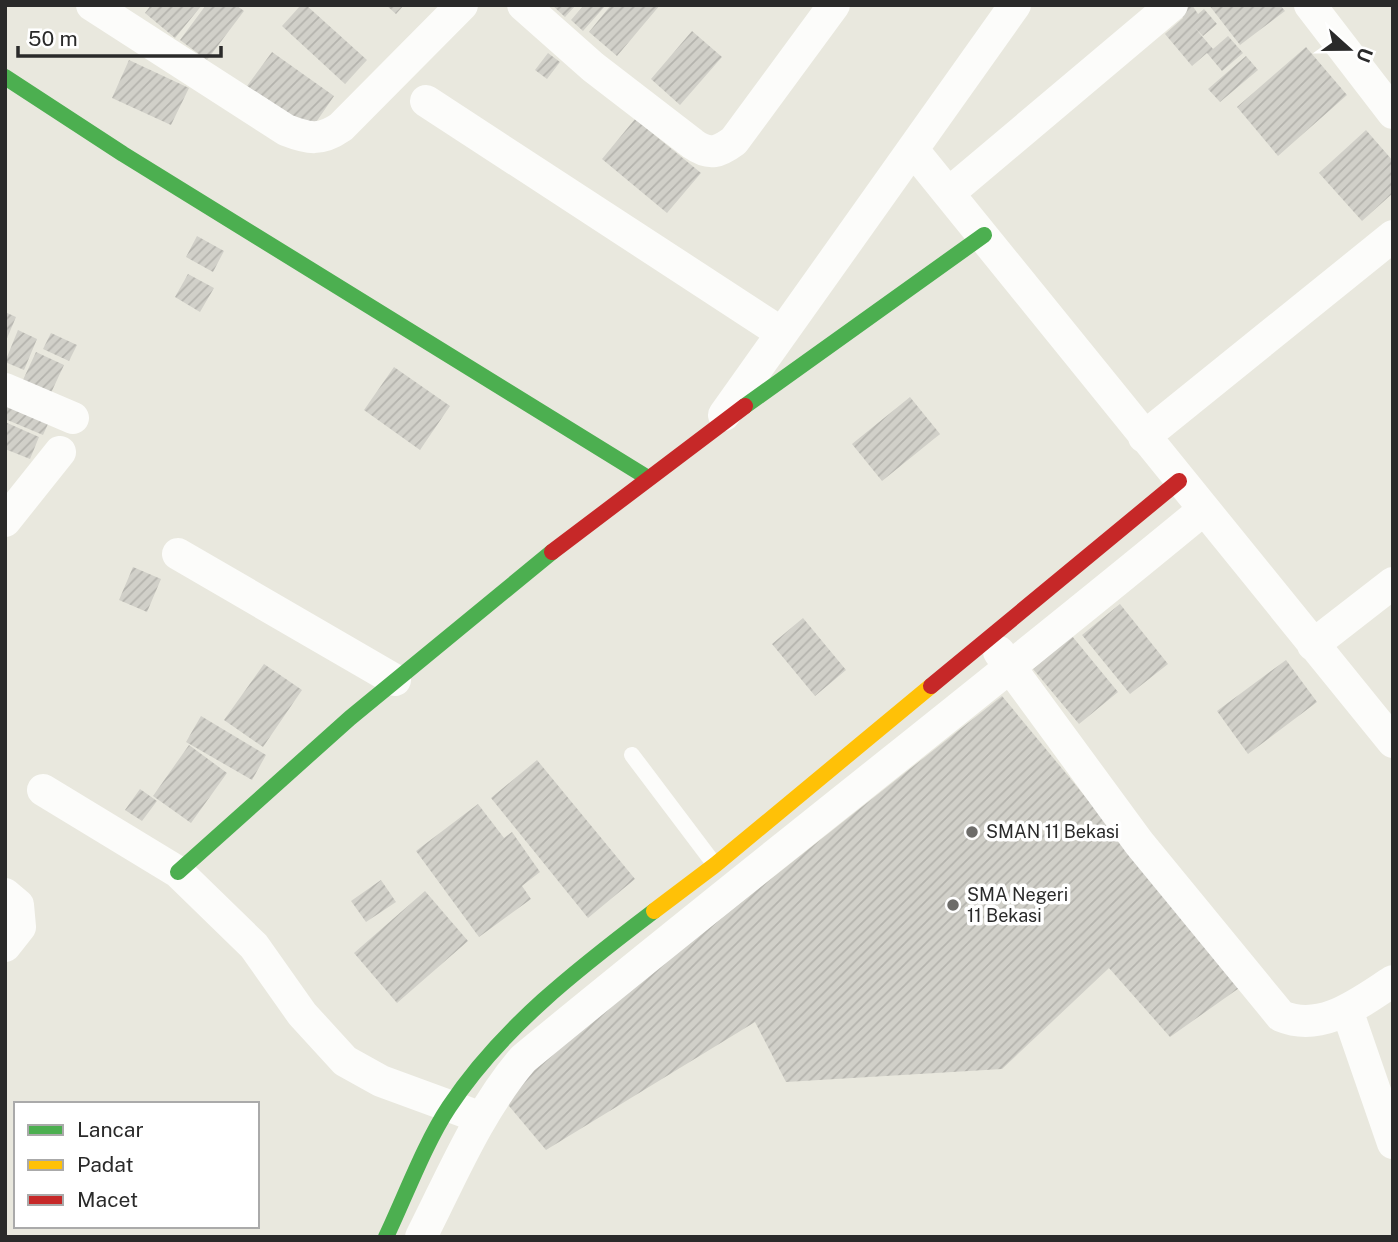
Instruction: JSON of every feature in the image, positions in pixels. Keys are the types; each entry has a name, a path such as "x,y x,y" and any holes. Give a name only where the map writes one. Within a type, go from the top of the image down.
{"street":[{"path":"92,5 286,130 308,138 326,138 341,127 462,5"},
{"path":"536,10 593,66 693,144 711,152 721,151 734,141 834,5"},
{"path":"716,426 780,332 914,151 1015,5"},
{"path":"949,193 1172,5"},
{"path":"1322,9 1393,113"},
{"path":"5,76 123,154 648,478"},
{"path":"426,101 780,332"},
{"path":"914,151 984,235 1202,511 1393,742"},
{"path":"178,872 258,797 395,680 648,478 716,426 984,235"},
{"path":"1144,437 1393,236"},
{"path":"5,389 73,418"},
{"path":"5,521 60,452"},
{"path":"421,1237 481,1117 498,1088 523,1059 990,637 1179,481"},
{"path":"386,1237 448,1108 499,1041 605,948 724,876 1010,670 1202,511"},
{"path":"178,554 395,680"},
{"path":"1313,645 1393,583"},
{"path":"990,637 1010,670 1139,843 1281,1016 1298,1022 1308,1022 1347,1010 1393,981"},
{"path":"43,790 178,872 254,946 302,1014 345,1061 380,1081 448,1108 481,1117"},
{"path":"5,894 18,905 20,926 5,946"},
{"path":"1347,1010 1393,1143"}],"lane":[{"path":"632,755 724,876"}],"building":[{"path":"151,5 202,5 175,38 145,13"},
{"path":"206,5 236,5 244,11 207,60 180,40"},
{"path":"301,5 306,5 367,60 345,84 282,26"},
{"path":"386,5 404,5 396,14"},
{"path":"552,5 576,5 565,17"},
{"path":"584,5 606,5 583,31 571,20"},
{"path":"611,5 660,5 617,56 589,32"},
{"path":"1173,5 1192,5 1198,14 1204,9 1217,24 1203,36 1195,28 1213,49 1228,36 1243,53 1222,71 1207,53 1192,66 1165,34 1183,18"},
{"path":"1209,5 1280,5 1285,11 1240,45"},
{"path":"692,31 722,57 680,105 651,79"},
{"path":"1306,47 1347,95 1278,156 1237,107"},
{"path":"272,52 334,96 310,131 247,86"},
{"path":"548,53 560,62 547,79 535,70"},
{"path":"1246,56 1258,70 1220,102 1208,89"},
{"path":"129,60 189,88 171,125 112,98"},
{"path":"635,119 701,173 667,213 602,159"},
{"path":"1366,130 1393,161 1393,193 1362,221 1319,173"},
{"path":"197,236 224,251 213,272 186,257"},
{"path":"188,274 214,288 200,312 175,297"},
{"path":"5,312 16,317 5,343"},
{"path":"18,330 37,339 24,370 5,362"},
{"path":"51,333 77,345 69,361 43,349"},
{"path":"36,352 64,365 50,395 22,382"},
{"path":"394,367 450,406 420,450 364,410"},
{"path":"5,395 52,415 43,435 5,419"},
{"path":"910,397 940,434 882,481 852,444"},
{"path":"5,422 39,437 30,459 5,449"},
{"path":"133,567 161,579 147,612 119,600"},
{"path":"1120,604 1168,664 1130,694 1082,635"},
{"path":"803,618 846,670 815,696 772,644"},
{"path":"1072,636 1118,692 1079,724 1033,669"},
{"path":"1286,660 1317,702 1248,754 1217,711"},
{"path":"264,664 302,690 263,747 224,720"},
{"name":"SMAN 11 Bekasi","path":"1002,696 1242,986 1170,1037 1109,968 1002,1069 786,1082 755,1022 546,1150 499,1094"},
{"path":"201,716 266,755 252,780 186,742"},
{"path":"189,745 227,773 191,823 153,796"},
{"path":"537,760 635,879 588,918 491,798"},
{"path":"140,789 157,801 142,821 125,810"},
{"path":"478,804 504,838 512,832 540,872 522,886 531,899 479,937 416,851"},
{"path":"381,880 396,902 366,922 351,901"},
{"path":"425,891 468,941 397,1003 354,953"}],"traffic: fast":[{"path":"5,77 123,154 648,478"},
{"path":"745,406 984,235"},
{"path":"178,872 350,718 552,552"},
{"path":"386,1237 416,1170 449,1107 492,1051 570,977 654,911"}],"traffic: slow":[{"path":"654,911 715,865 931,686"}],"traffic: jam":[{"path":"552,552 745,406"},
{"path":"931,686 1179,481"}],"place":[{"name":"SMAN 11 Bekasi","path":"972,832"},
{"name":"SMA Negeri 11 Bekasi","path":"953,905"}]}
